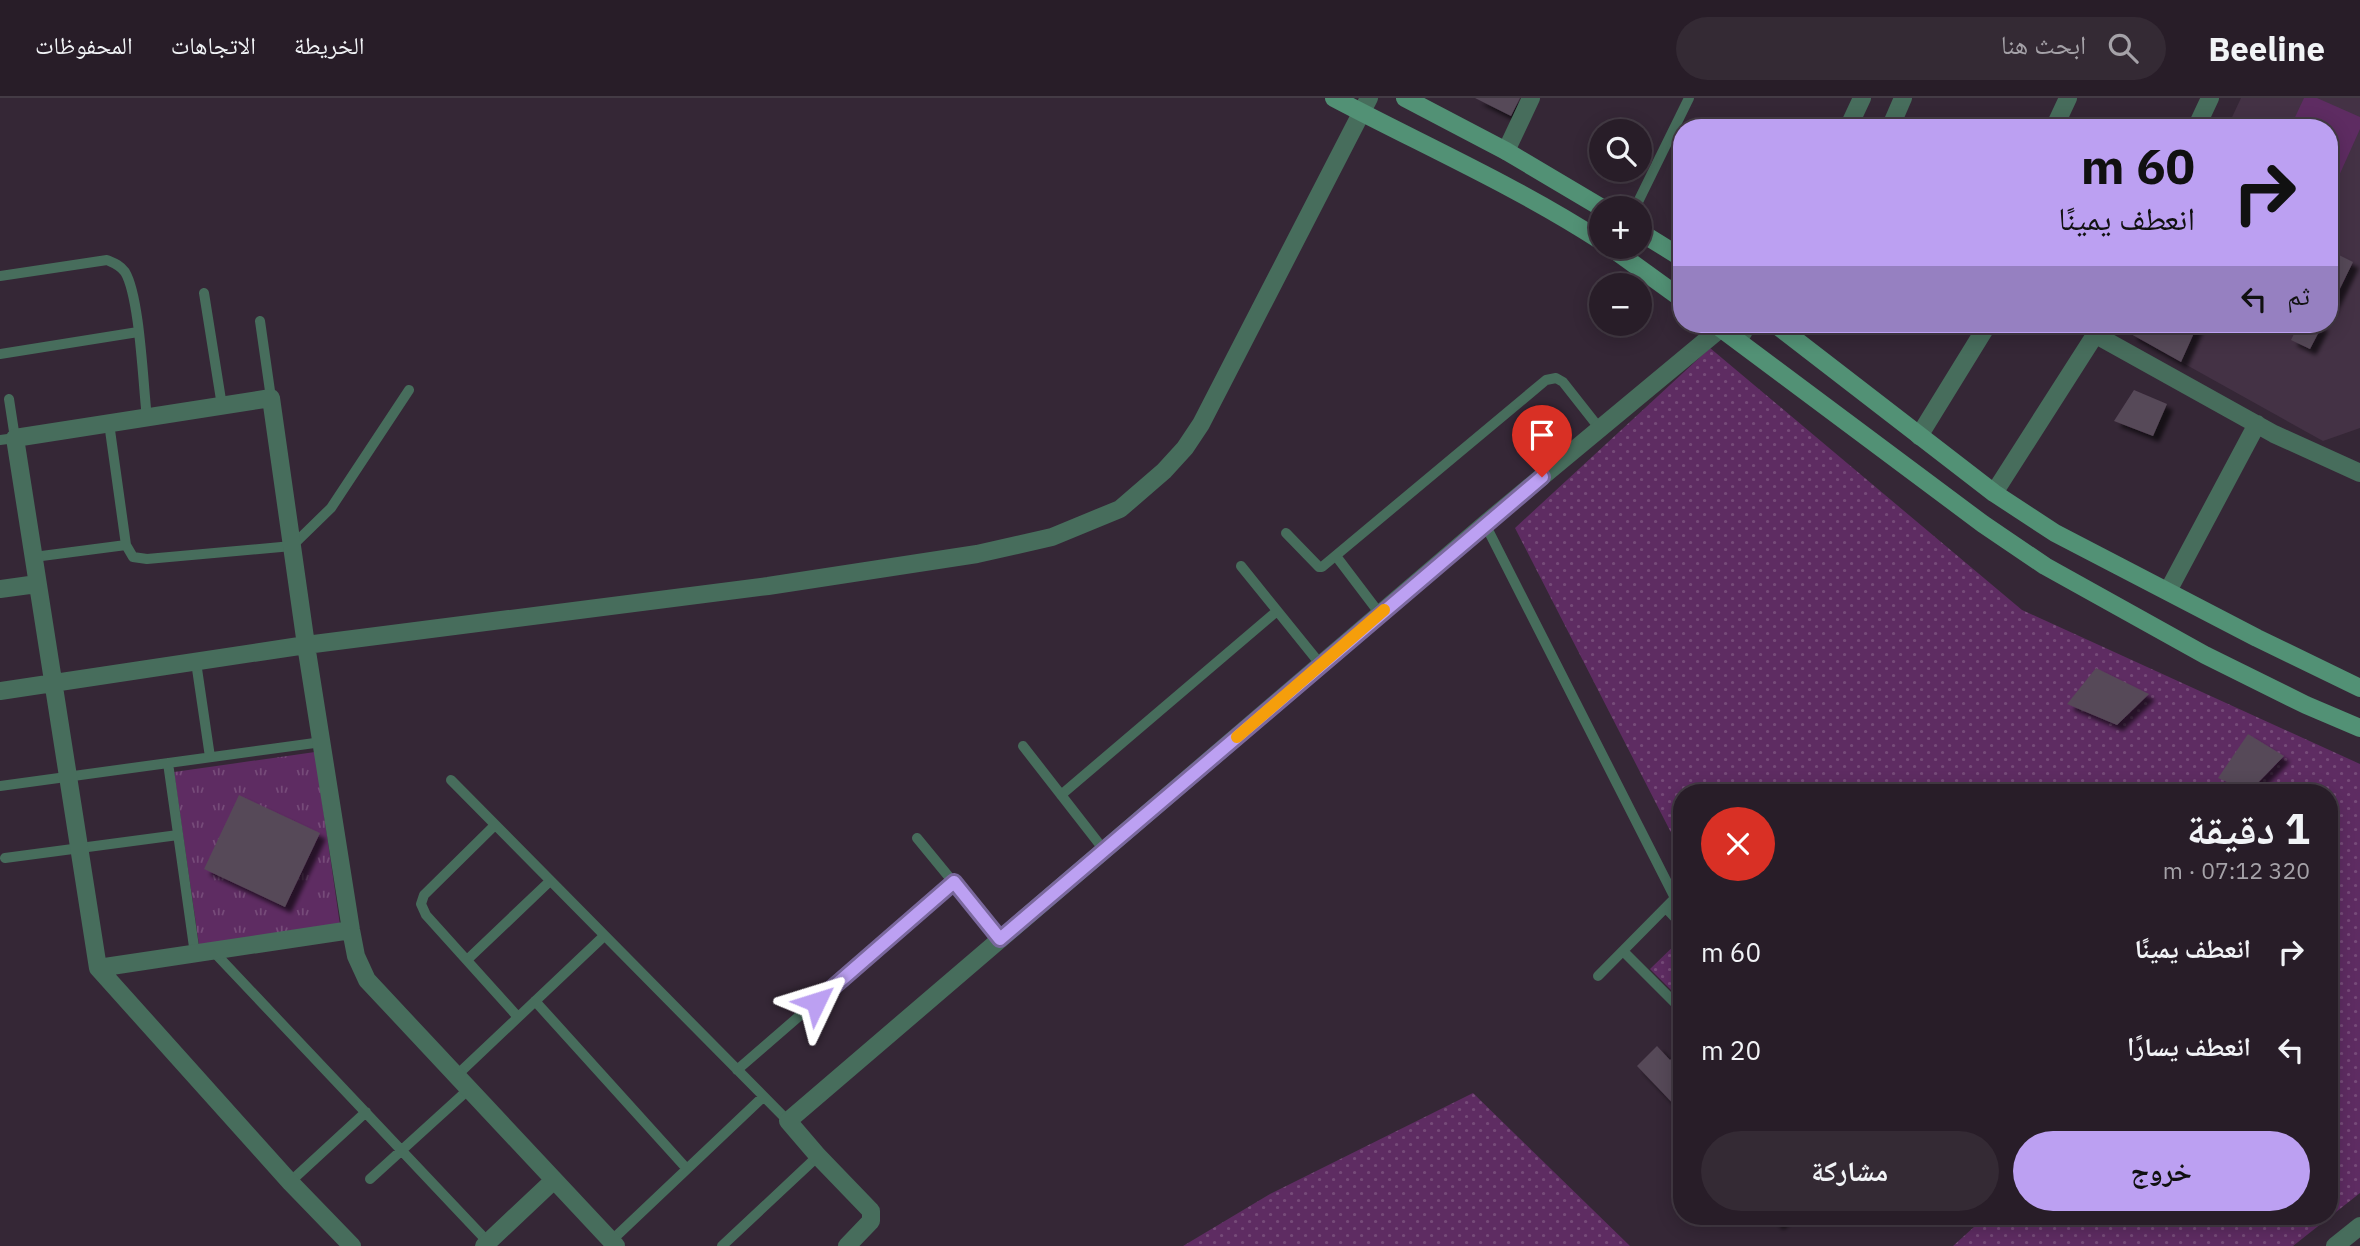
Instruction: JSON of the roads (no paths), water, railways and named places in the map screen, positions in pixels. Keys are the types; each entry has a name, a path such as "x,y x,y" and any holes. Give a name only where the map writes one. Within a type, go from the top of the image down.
{"street":[{"path":"1334,98 1365,105 1408,134 1589,233"},
{"path":"1405,98 1506,151 1589,200"},
{"path":"1506,151 1531,98"},
{"path":"1852,119 1862,98"},
{"path":"1894,119 1903,98"},
{"path":"2058,119 2068,98"},
{"path":"2200,119 2210,98"},
{"path":"0,691 306,645 768,586 977,554 1052,537 1121,509 1164,471 1185,448 1201,424 1270,295 1365,105"},
{"path":"1652,239 1673,252"},
{"path":"1627,259 1673,292"},
{"path":"847,1246 871,1221 871,1211 788,1121 1710,333"},
{"path":"1727,333 1983,524 2045,566 2205,655 2306,705 2360,728"},
{"path":"1738,341 1743,333"},
{"path":"1787,333 1994,493 2055,533 2360,688"},
{"path":"1919,436 1982,333"},
{"path":"1994,493 2097,333"},
{"path":"2104,333 2257,424 2360,473"},
{"path":"352,1246 290,1182 98,968 19,466 7,439 271,398 306,645 356,956 367,980 611,1244"},
{"path":"2168,592 2257,424"},
{"path":"0,469 19,466"},
{"path":"0,589 37,584"},
{"path":"98,968 351,930"},
{"path":"486,1244 554,1180"},
{"path":"2335,1246 2360,1226"}],"lane":[{"path":"1679,119 1689,98"},
{"path":"1641,196 1673,131"},
{"path":"0,276 107,260 118,265 131,289 147,418"},
{"path":"204,293 222,406"},
{"path":"260,321 271,398"},
{"path":"0,354 138,332"},
{"path":"1286,533 1320,567 1546,380 1556,378 1563,382 1600,429"},
{"path":"109,424 126,545 130,554 138,559 292,546 331,508 410,390"},
{"path":"7,439 9,398"},
{"path":"1485,524 1673,885"},
{"path":"34,557 126,545"},
{"path":"1336,556 1380,614"},
{"path":"1241,566 1321,665"},
{"path":"1061,795 1277,611"},
{"path":"196,662 210,757"},
{"path":"0,786 322,742"},
{"path":"1023,746 1104,850"},
{"path":"167,763 178,835 204,952 366,1112 486,1244"},
{"path":"451,780 788,1121"},
{"path":"495,825 422,899 421,904 426,915 518,1017"},
{"path":"5,858 178,835"},
{"path":"917,838 1000,939"},
{"path":"467,960 550,881"},
{"path":"737,1070 954,882"},
{"path":"1598,976 1673,900"},
{"path":"1666,908 1673,915"},
{"path":"370,1179 402,1150 518,1017 604,936"},
{"path":"1623,951 1673,997"},
{"path":"535,1001 687,1169"},
{"path":"611,1244 763,1097"},
{"path":"290,1182 366,1112"},
{"path":"722,1246 818,1156"}]}
